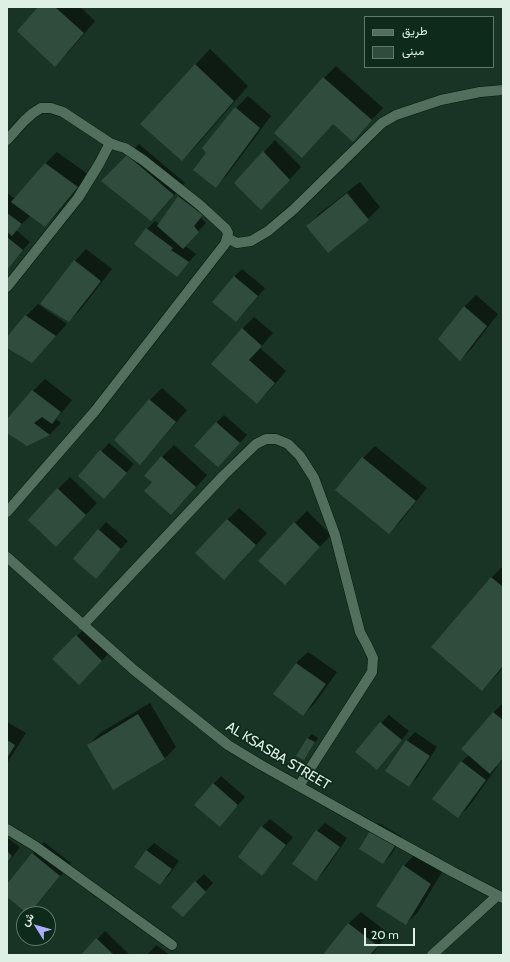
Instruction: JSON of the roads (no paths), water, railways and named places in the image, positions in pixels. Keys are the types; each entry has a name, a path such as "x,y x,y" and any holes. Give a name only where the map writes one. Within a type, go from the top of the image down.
{"street":[{"path":"228,238 237,243 251,241 268,232 293,210 382,123 396,115 441,100 480,92 503,90"},
{"path":"7,140 24,121 41,108 51,108 63,112 110,143 124,148 143,160 201,206 226,229 228,238 95,411 7,512"},
{"path":"7,287 78,198 110,143"},
{"path":"83,625 223,476 256,444 266,439 276,439 288,444 300,456 314,478 335,535 360,632 373,658 372,672 298,786"},
{"name":"AL KSASBA STREET","path":"7,557 134,670 228,746 391,838 500,897"},
{"path":"7,829 35,846 172,945"},
{"path":"432,955 500,897"}]}
